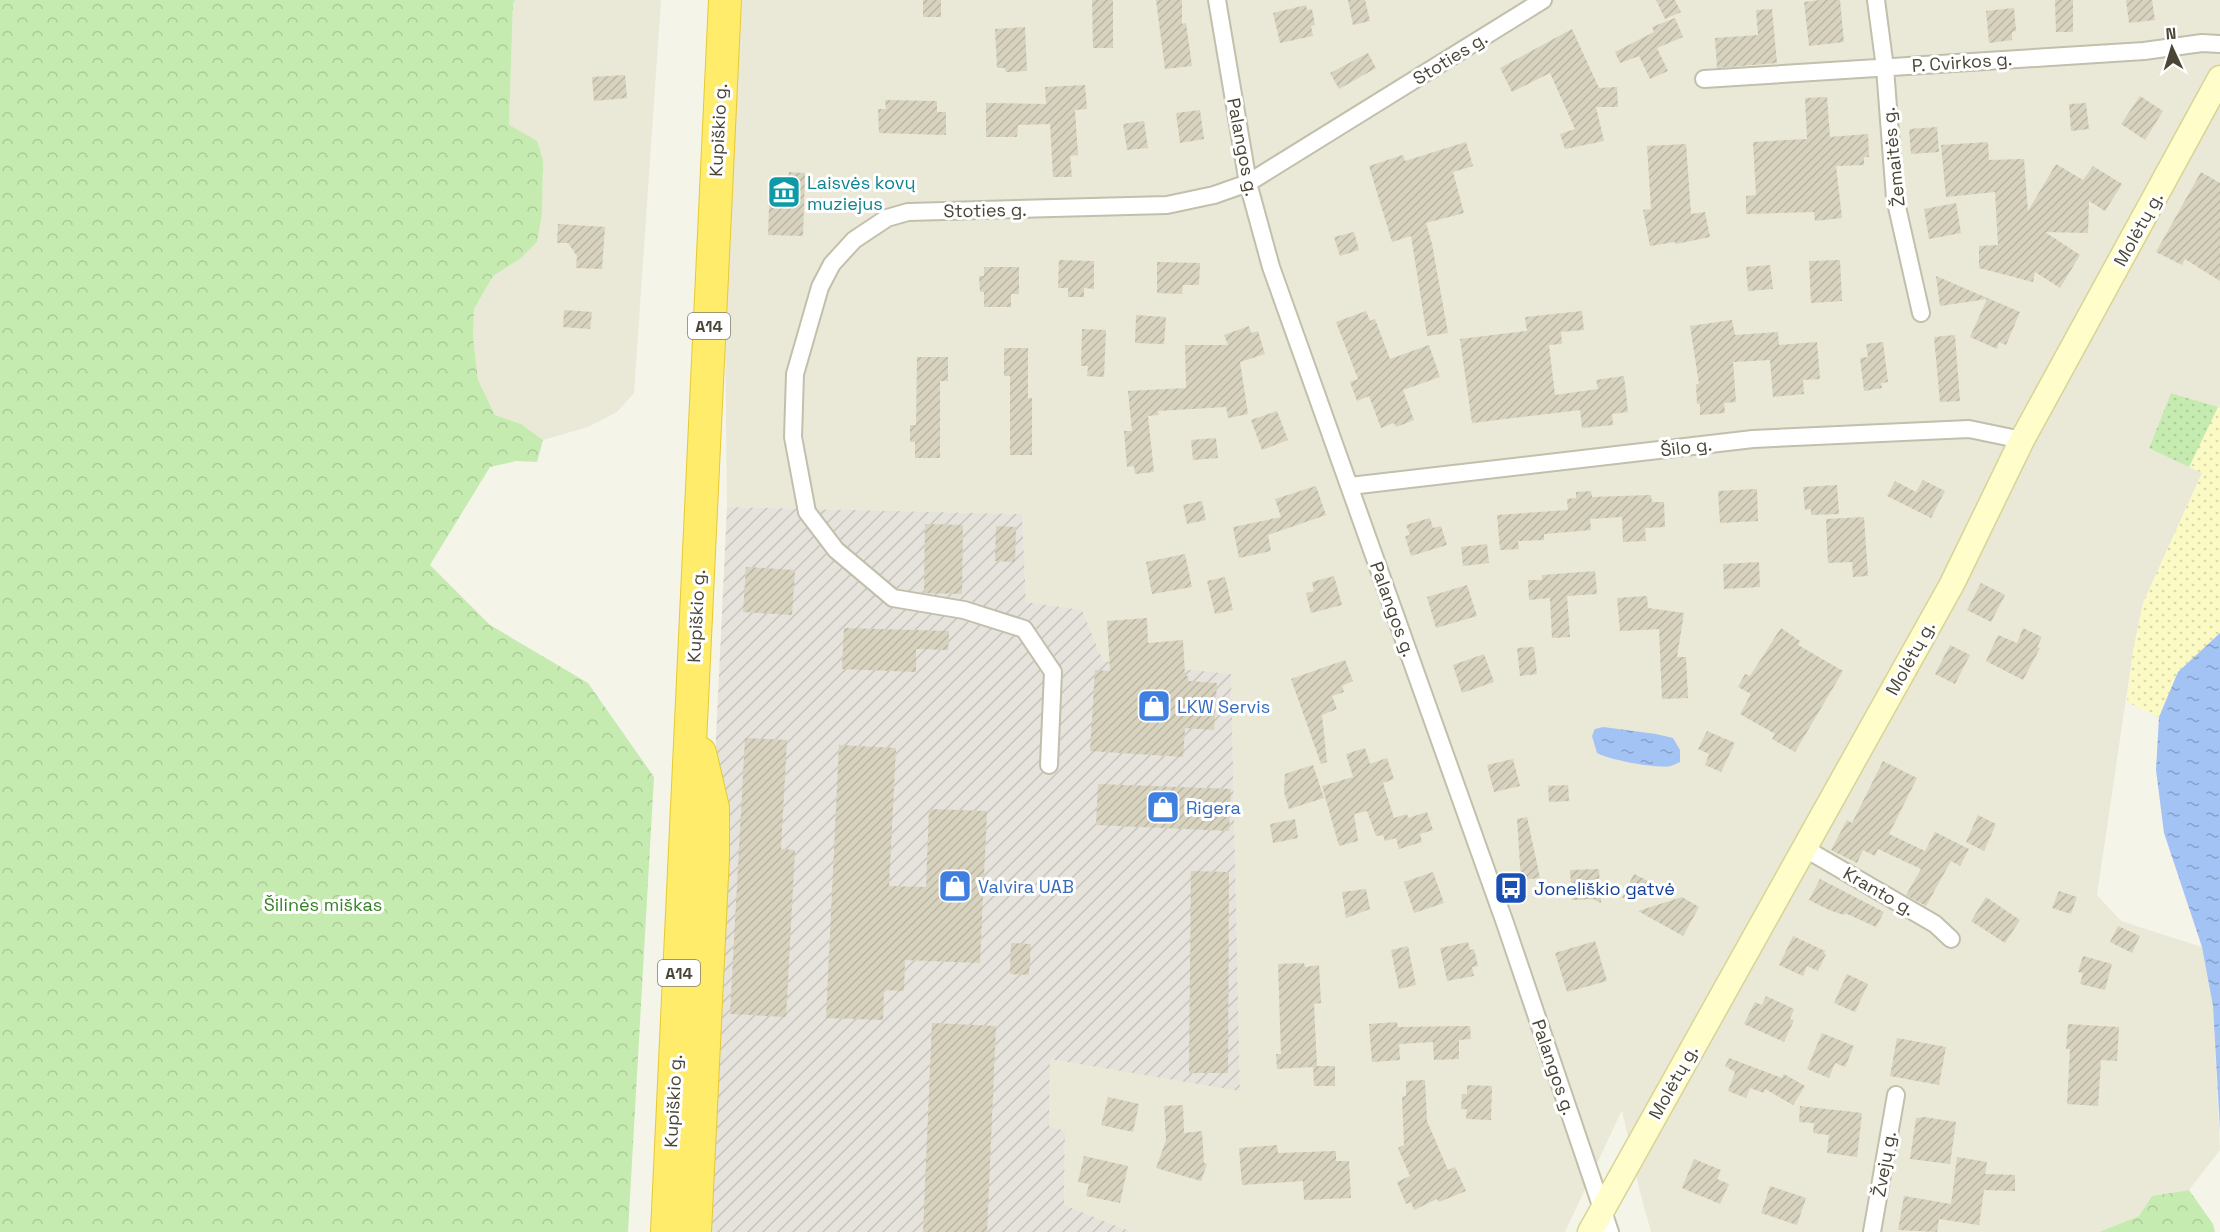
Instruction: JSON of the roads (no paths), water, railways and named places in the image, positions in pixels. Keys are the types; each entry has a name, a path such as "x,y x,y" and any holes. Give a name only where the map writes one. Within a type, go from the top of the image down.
{"highway":[{"name":"Kupiškio g.","path":"667,1232 725,0"},
{"path":"691,715 712,808 713,855 695,1232"}],"street":[{"name":"Palangos g.","path":"1217,0 1248,183 1271,267 1504,922 1610,1232"},
{"name":"Stoties g.","path":"1049,765 1053,672 1024,629 964,610 893,598 836,550 807,512 793,437 795,374 820,287 832,264 854,240 887,218 908,212 1167,205 1214,195 1248,183 1544,0"},
{"name":"Žemaitės g.","path":"1876,0 1885,68 1895,198 1921,313"},
{"name":"P. Cvirkos g.","path":"1704,79 2144,51 2202,43 2220,44"},
{"name":"Molėtų g.","path":"1590,1232 1952,584 2022,440 2220,78"},
{"name":"Šilo g.","path":"1350,486 1753,439 1969,429 2022,440"},
{"name":"Kranto g.","path":"1804,848 1935,924 1952,939"},
{"name":"Žvejų g.","path":"1872,1232 1896,1095"}],"water":[{"path":"2220,633 2220,1131 2213,1006 2202,947 2164,833 2156,770 2159,717 2178,672"},
{"path":"1603,727 1673,738 1680,750 1680,762 1664,767 1603,756 1597,753 1592,736 1595,729"}],"place":[{"name":"Laisvės kovų muziejus","path":"784,192"},
{"name":"LKW Servis","path":"1154,706"},
{"name":"Rigera","path":"1163,807"},
{"name":"Valvira UAB","path":"955,886"},
{"name":"Joneliškio gatvė","path":"1511,888"}],"park label":[{"name":"Šilinės miškas","path":"323,904"}]}
